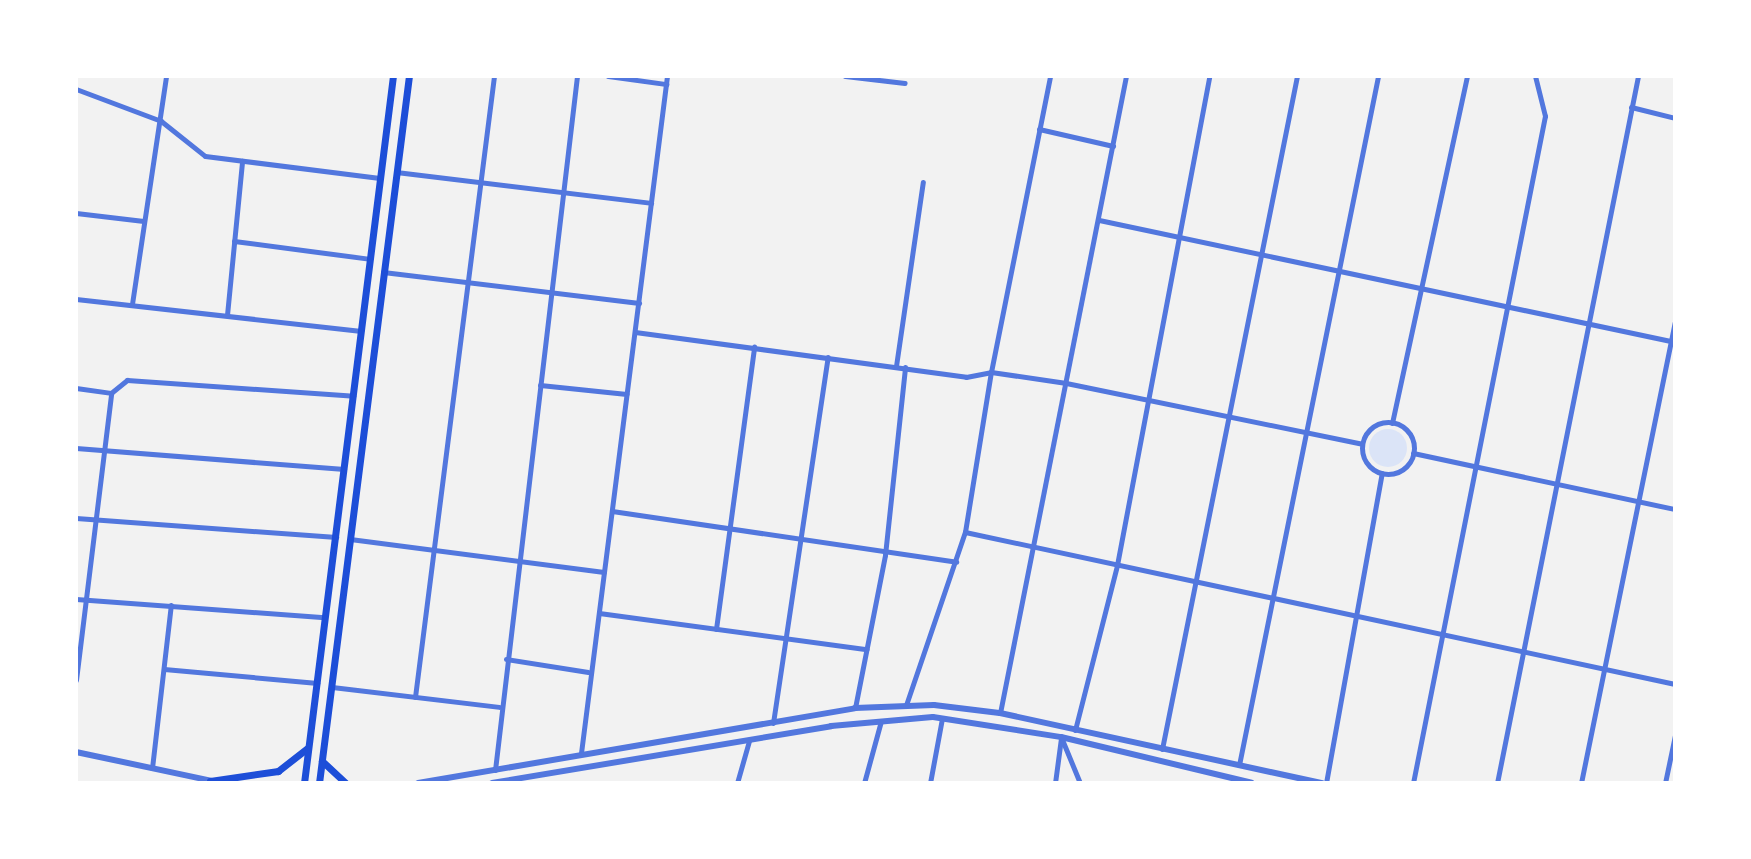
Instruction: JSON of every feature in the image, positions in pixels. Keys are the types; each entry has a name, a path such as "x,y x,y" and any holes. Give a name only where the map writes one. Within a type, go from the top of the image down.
{"main road":[{"path":"304,783 393,76"},
{"path":"319,783 409,76"},
{"path":"210,781 278,771 309,747"},
{"path":"322,761 346,783"}],"street":[{"path":"132,304 166,76"},
{"path":"415,697 431,546 483,184 494,76"},
{"path":"495,770 499,707 577,76"},
{"path":"608,76 666,84"},
{"path":"581,753 667,76"},
{"path":"845,76 905,83"},
{"path":"906,705 965,532 991,372 1050,76"},
{"path":"1000,713 1036,547 1126,76"},
{"path":"1075,730 1117,565 1209,76"},
{"path":"1162,749 1297,76"},
{"path":"1239,765 1307,432 1336,271 1378,76"},
{"path":"1392,423 1467,76"},
{"path":"1413,783 1446,635 1506,307 1545,116 1535,76"},
{"path":"1497,783 1638,76"},
{"path":"76,89 161,121 205,156 380,178"},
{"path":"1631,107 1675,118"},
{"path":"1039,129 1113,146"},
{"path":"227,315 242,161"},
{"path":"395,172 651,203"},
{"path":"896,366 923,182"},
{"path":"76,213 144,221"},
{"path":"1099,220 1673,342"},
{"path":"234,241 370,259"},
{"path":"382,272 639,303"},
{"path":"76,299 362,331"},
{"path":"1581,783 1675,323"},
{"path":"635,332 966,377 991,372 1066,383 1150,397 1362,444"},
{"path":"716,629 754,347"},
{"path":"772,724 789,638 828,357"},
{"path":"855,708 885,555 905,367"},
{"path":"76,680 111,393 127,380 354,396"},
{"path":"540,385 627,394"},
{"path":"76,388 111,393"},
{"path":"1392,423 1411,437 1413,453 1398,472 1382,473 1364,459 1362,444 1370,430 1392,423"},
{"path":"76,448 344,469"},
{"path":"1413,453 1675,509"},
{"path":"418,783 855,708 906,705 1000,713 1324,783 1382,473"},
{"path":"612,511 803,543 956,562"},
{"path":"76,518 336,537"},
{"path":"965,532 1675,684"},
{"path":"349,539 431,546 604,572"},
{"path":"76,599 324,617"},
{"path":"152,768 171,605"},
{"path":"599,613 867,649"},
{"path":"506,659 589,672"},
{"path":"164,669 317,683"},
{"path":"331,687 499,707"},
{"path":"930,783 942,718"},
{"path":"492,783 881,720 942,718 1061,737 1252,783"},
{"path":"864,783 881,720"},
{"path":"1665,783 1675,735"},
{"path":"1055,783 1061,737"},
{"path":"1061,737 1080,783"},
{"path":"737,783 749,741"},
{"path":"76,752 220,783"}],"shaded area":[{"path":"1388,429 1401,435 1407,448 1401,461 1388,467 1375,461 1369,448 1375,435"}]}
